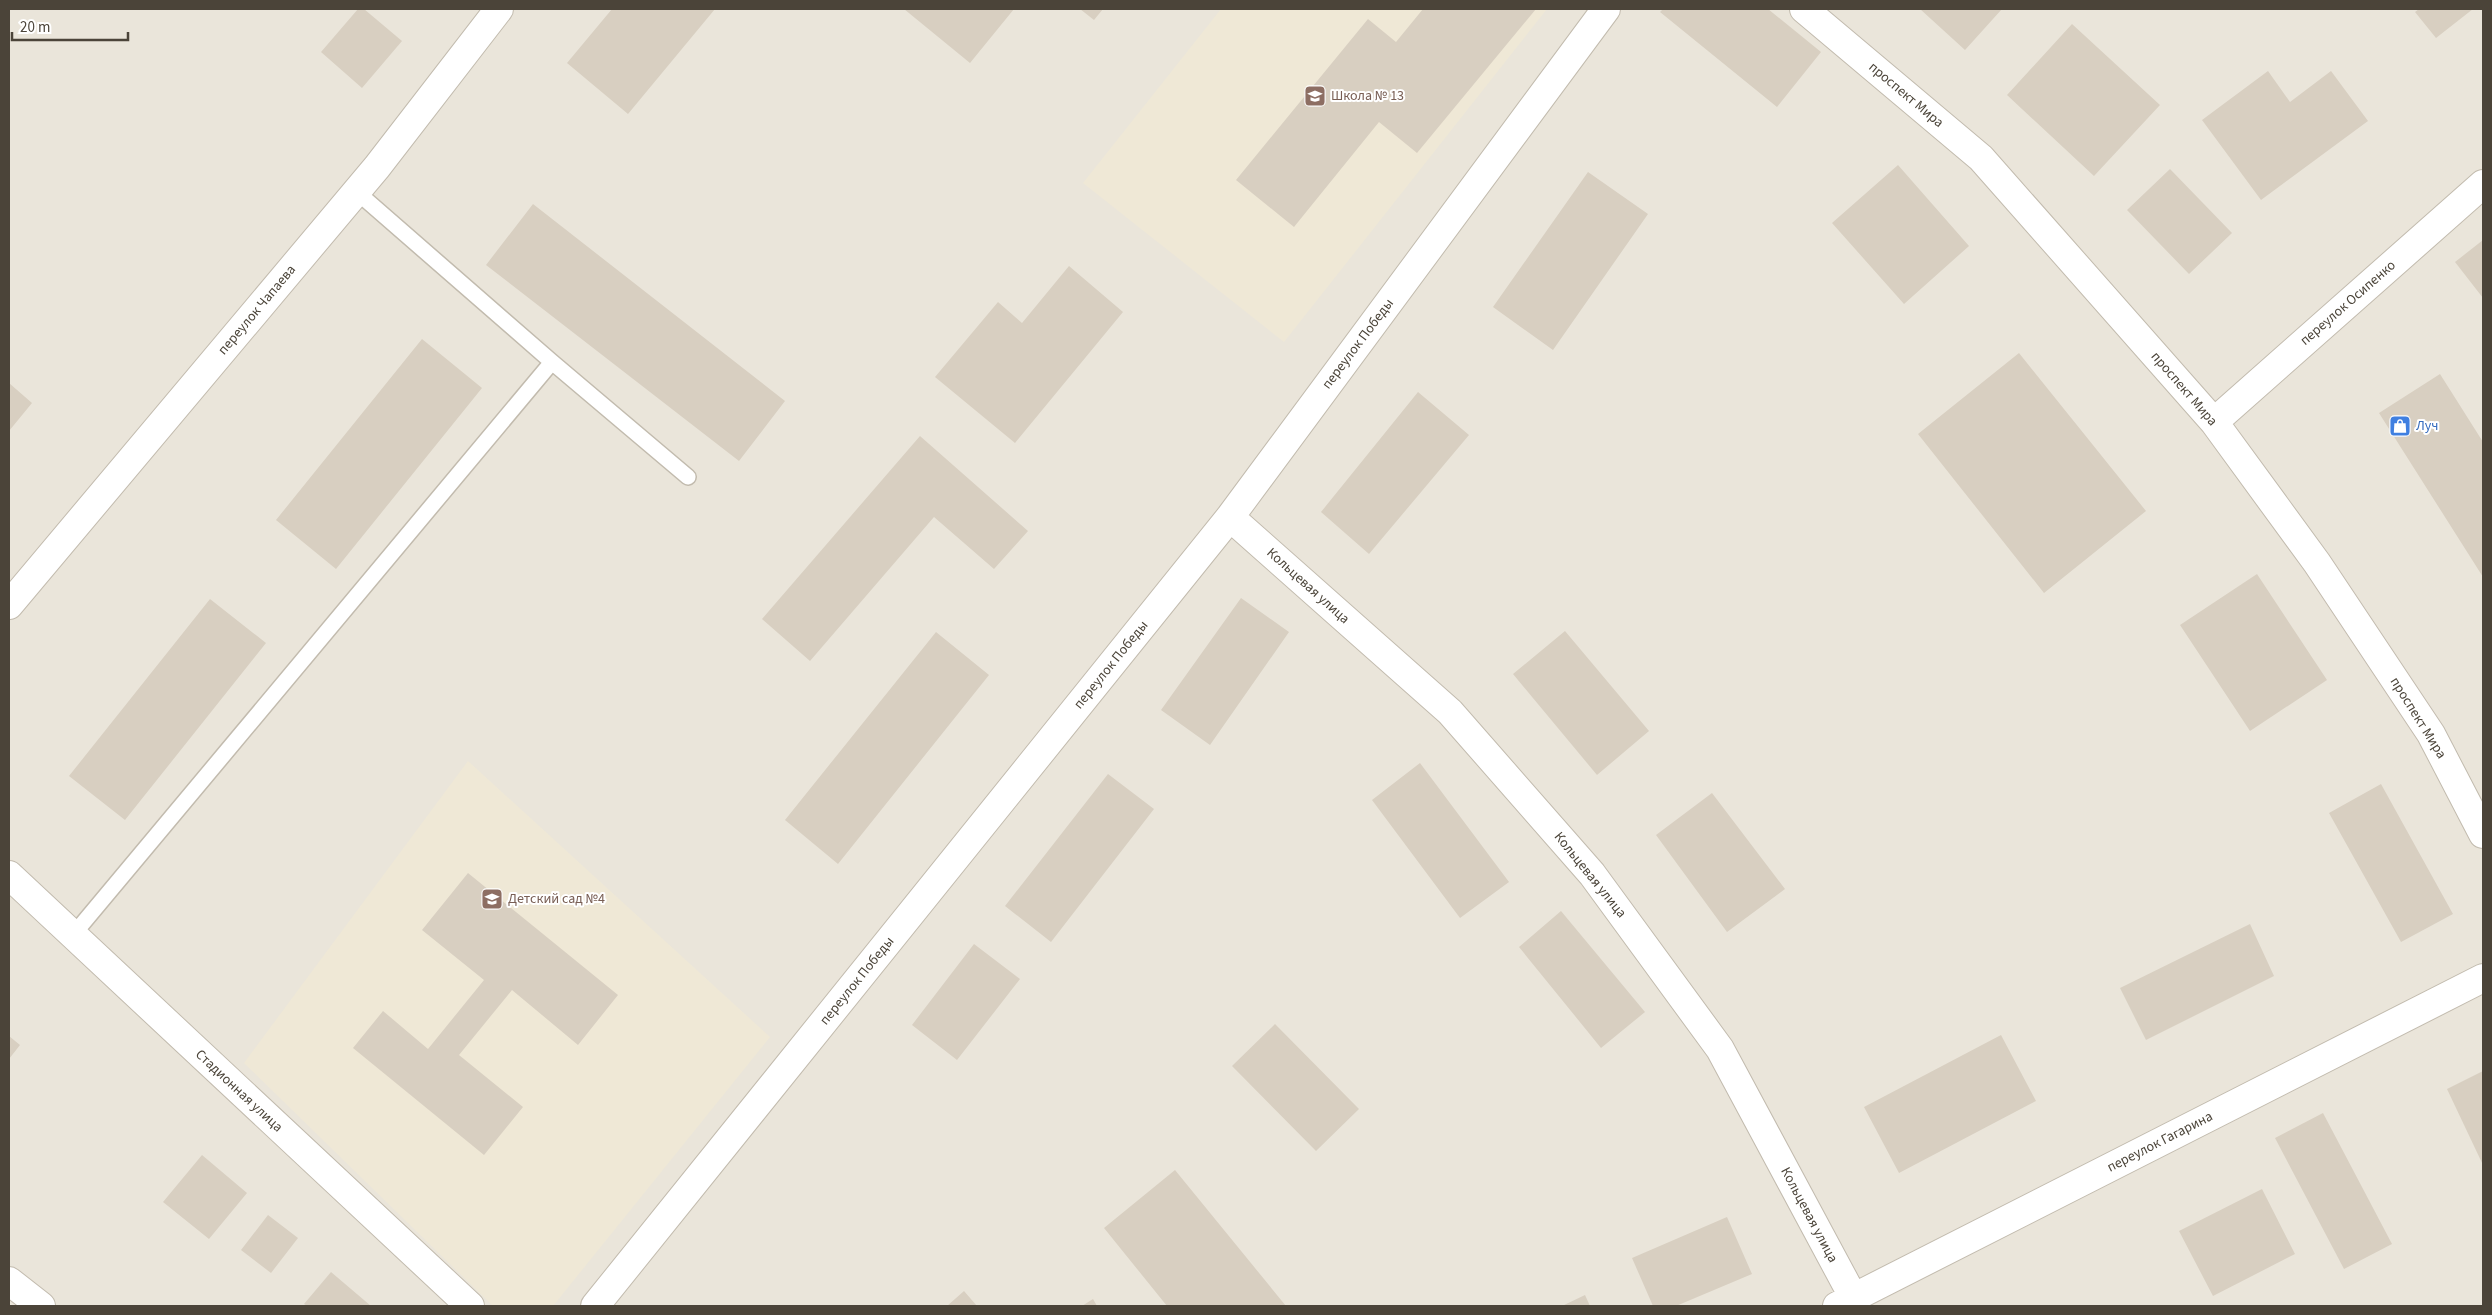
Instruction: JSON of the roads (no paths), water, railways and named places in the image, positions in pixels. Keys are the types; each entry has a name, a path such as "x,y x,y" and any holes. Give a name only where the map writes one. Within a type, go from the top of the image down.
{"street":[{"name":"переулок Чапаева","path":"9,605 356,192 499,9"},
{"name":"переулок Победы","path":"595,1306 1230,517 1606,9"},
{"name":"проспект Мира","path":"1804,9 1981,158 2214,422 2317,563 2431,734 2483,834"},
{"name":"переулок Осипенко","path":"2214,422 2483,184"},
{"name":"Кольцевая улица","path":"1230,517 1450,712 1592,874 1720,1049 1850,1304"},
{"name":"Стадионная улица","path":"9,875 470,1306"},
{"name":"переулок Гагарина","path":"1850,1304 2483,978"},
{"path":"9,1281 41,1306"}],"lane":[{"path":"356,192 552,362 688,476"},
{"path":"73,935 552,362"}],"place":[{"name":"Школа № 13","path":"1315,96"},
{"name":"Луч","path":"2400,426"},
{"name":"Детский сад №4","path":"492,899"}]}
